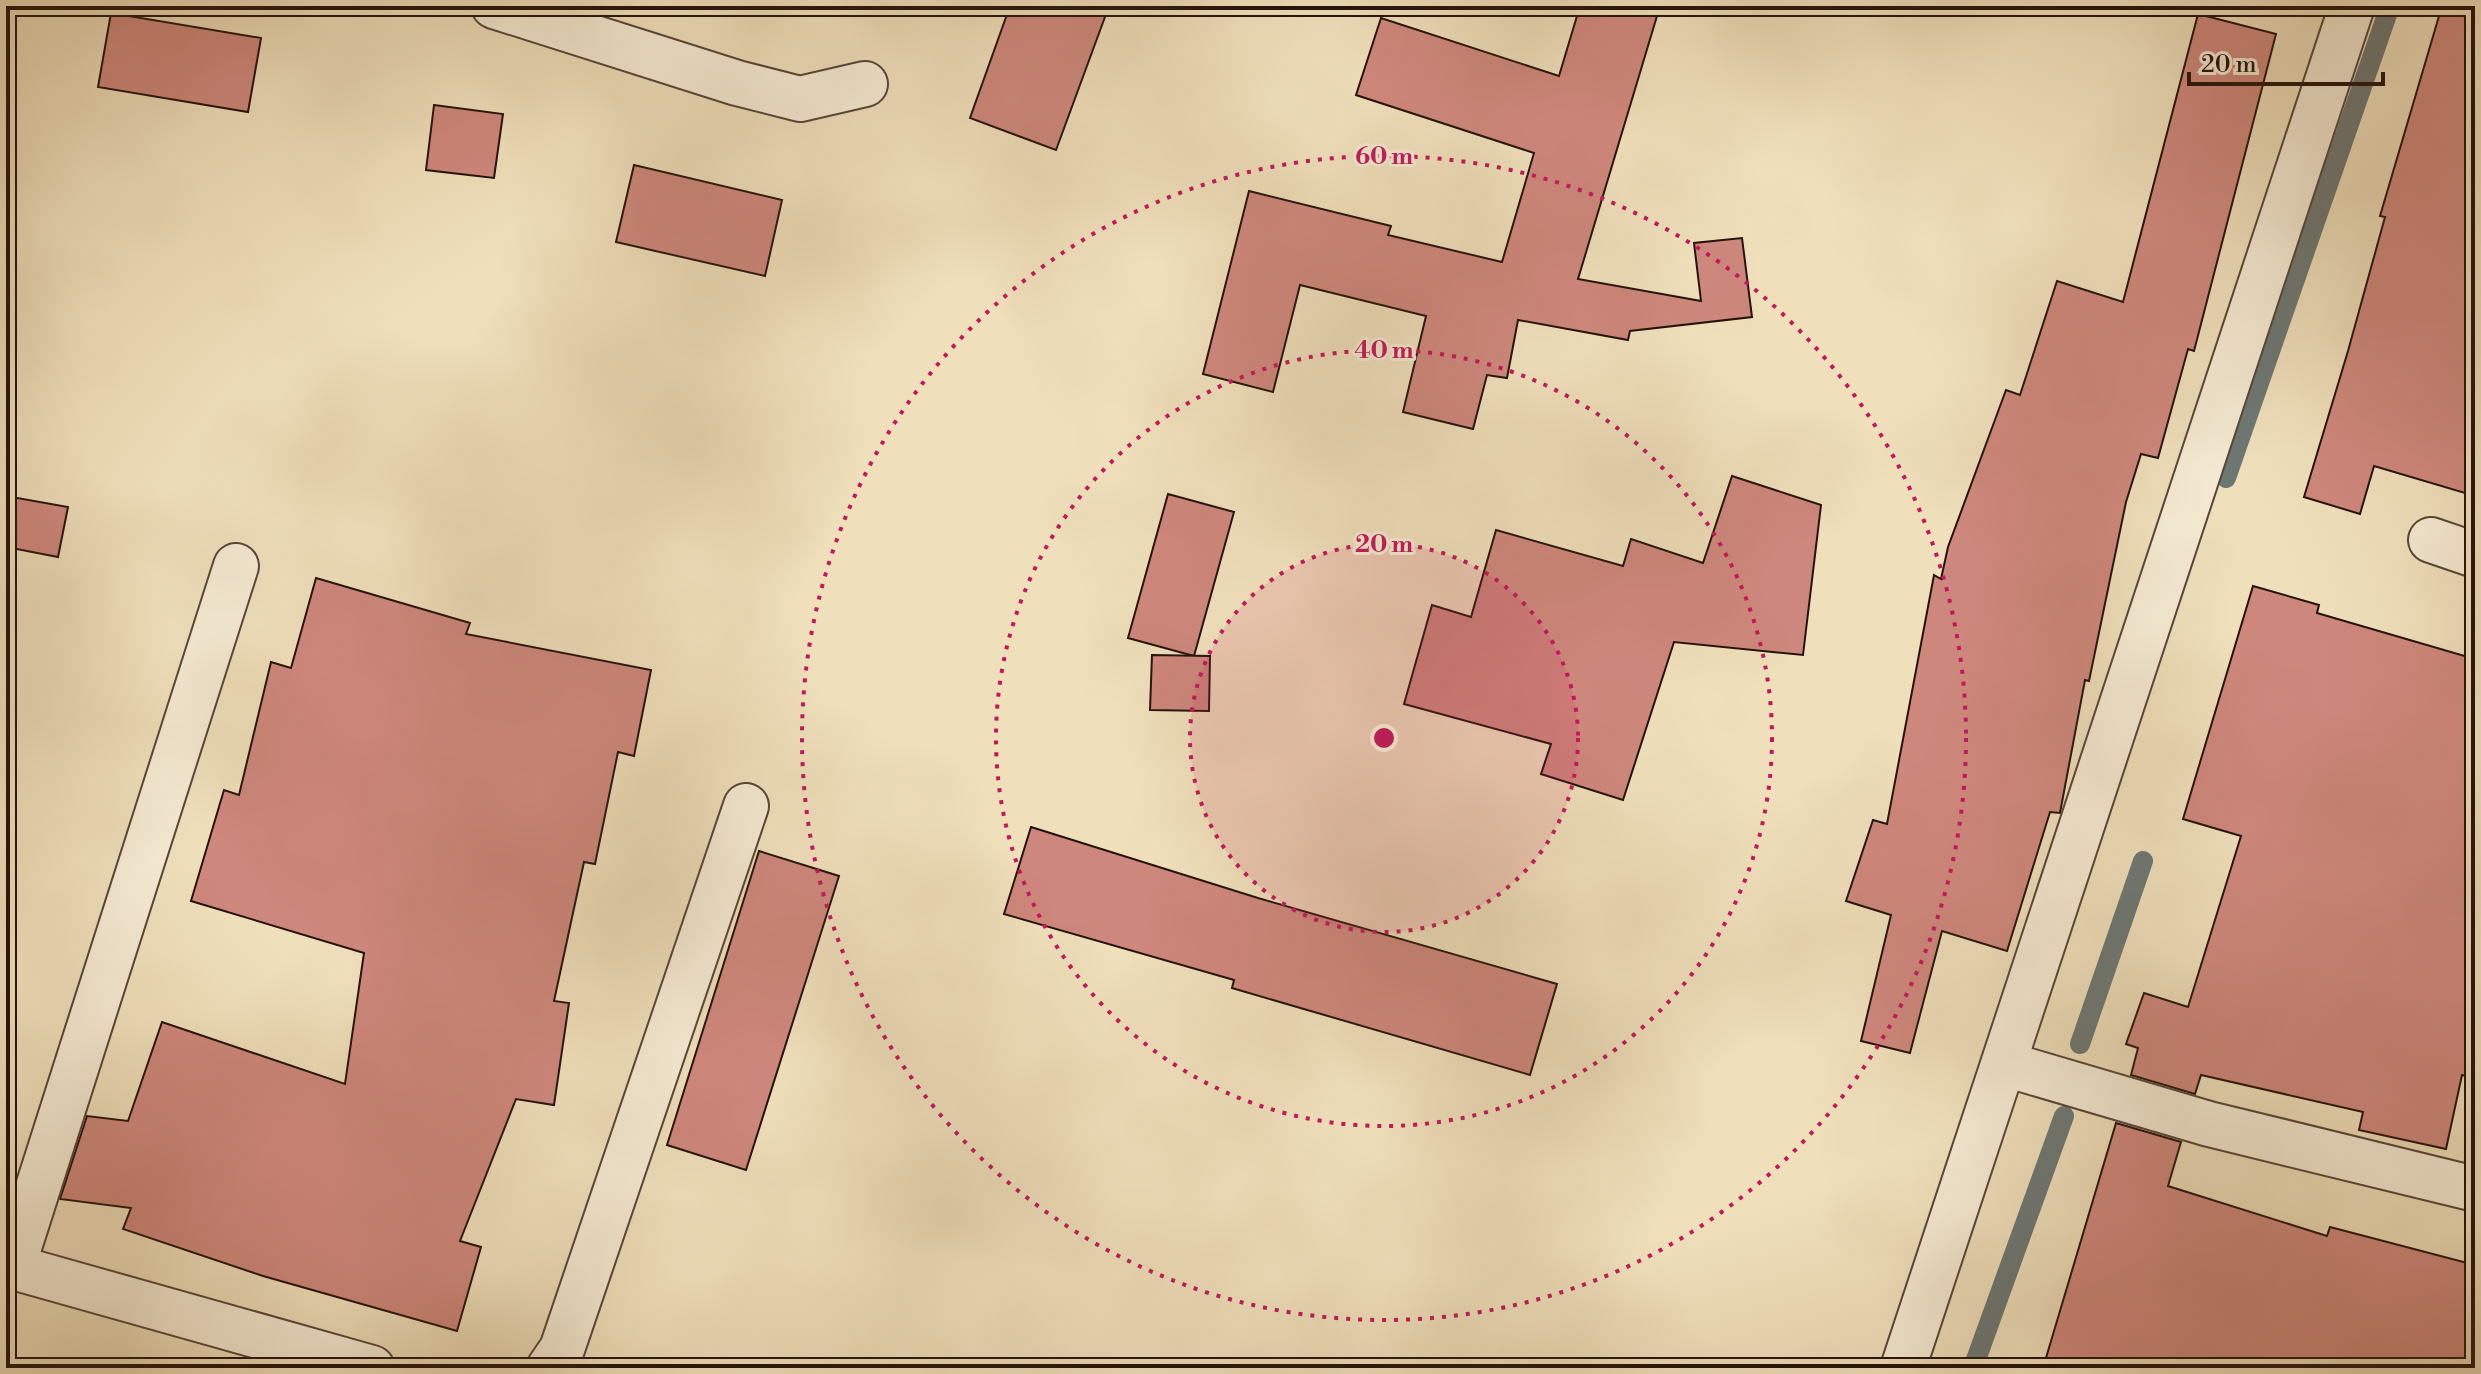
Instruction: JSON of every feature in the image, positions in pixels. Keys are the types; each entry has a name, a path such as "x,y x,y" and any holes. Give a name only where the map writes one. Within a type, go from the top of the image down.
{"street":[{"path":"494,6 737,83 800,99 865,84"},
{"path":"1903,1368 2352,6"},
{"path":"2431,540 2475,555"},
{"path":"236,566 9,1265 372,1368"},
{"path":"549,1368 562,1349 746,806"},
{"path":"2005,1064 2209,1124 2475,1189"}],"building":[{"path":"1010,6 1109,6 1056,150 970,118"},
{"path":"1580,6 1660,6 1578,279 1701,301 1694,243 1742,238 1752,317 1630,331 1628,340 1518,320 1507,378 1487,375 1473,429 1403,412 1426,316 1300,285 1273,392 1203,374 1249,191 1391,226 1388,235 1502,262 1534,153 1356,95 1381,18 1559,76"},
{"path":"2442,6 2475,6 2475,496 2374,466 2360,514 2304,497 2385,217 2380,216"},
{"path":"111,13 261,38 248,112 98,87"},
{"path":"2198,14 2276,34 2194,351 2188,349 2158,458 2141,454 2126,502 2089,681 2085,680 2060,813 2050,812 2007,951 1942,931 1910,1053 1861,1041 1891,915 1846,901 1873,820 1887,824 1934,575 1941,579 1948,547 2006,390 2020,395 2057,281 2123,302"},
{"path":"434,105 503,114 494,178 426,170"},
{"path":"634,165 782,200 765,276 616,242"},
{"path":"1732,476 1821,505 1803,655 1674,642 1623,800 1541,774 1551,744 1404,704 1432,605 1471,617 1496,530 1623,566 1631,539 1703,563"},
{"path":"1168,494 1234,512 1194,656 1128,638"},
{"path":"6,496 68,507 58,557 6,547"},
{"path":"316,578 470,623 466,634 651,670 634,756 618,752 595,864 584,862 554,1001 569,1003 554,1105 516,1099 460,1241 481,1247 457,1331 263,1276 123,1229 131,1208 60,1199 87,1116 128,1121 162,1022 345,1084 364,953 191,901 224,790 239,795 271,662 291,668"},
{"path":"2253,586 2319,605 2317,613 2475,659 2475,1078 2462,1075 2446,1149 2359,1130 2363,1112 2201,1075 2195,1094 2131,1075 2138,1048 2126,1044 2144,993 2188,1007 2241,836 2183,819"},
{"path":"1152,655 1210,656 1209,711 1150,710"},
{"path":"1031,827 1258,898 1557,984 1530,1075 1232,988 1234,980 1004,914"},
{"path":"759,851 839,876 746,1170 667,1145"},
{"path":"2116,1123 2181,1142 2168,1186 2327,1236 2330,1227 2475,1265 2475,1368 2043,1368"}],"waterway":[{"path":"2226,478 2390,6"},
{"path":"2080,1044 2143,861"},
{"path":"1973,1368 2064,1116"}]}
